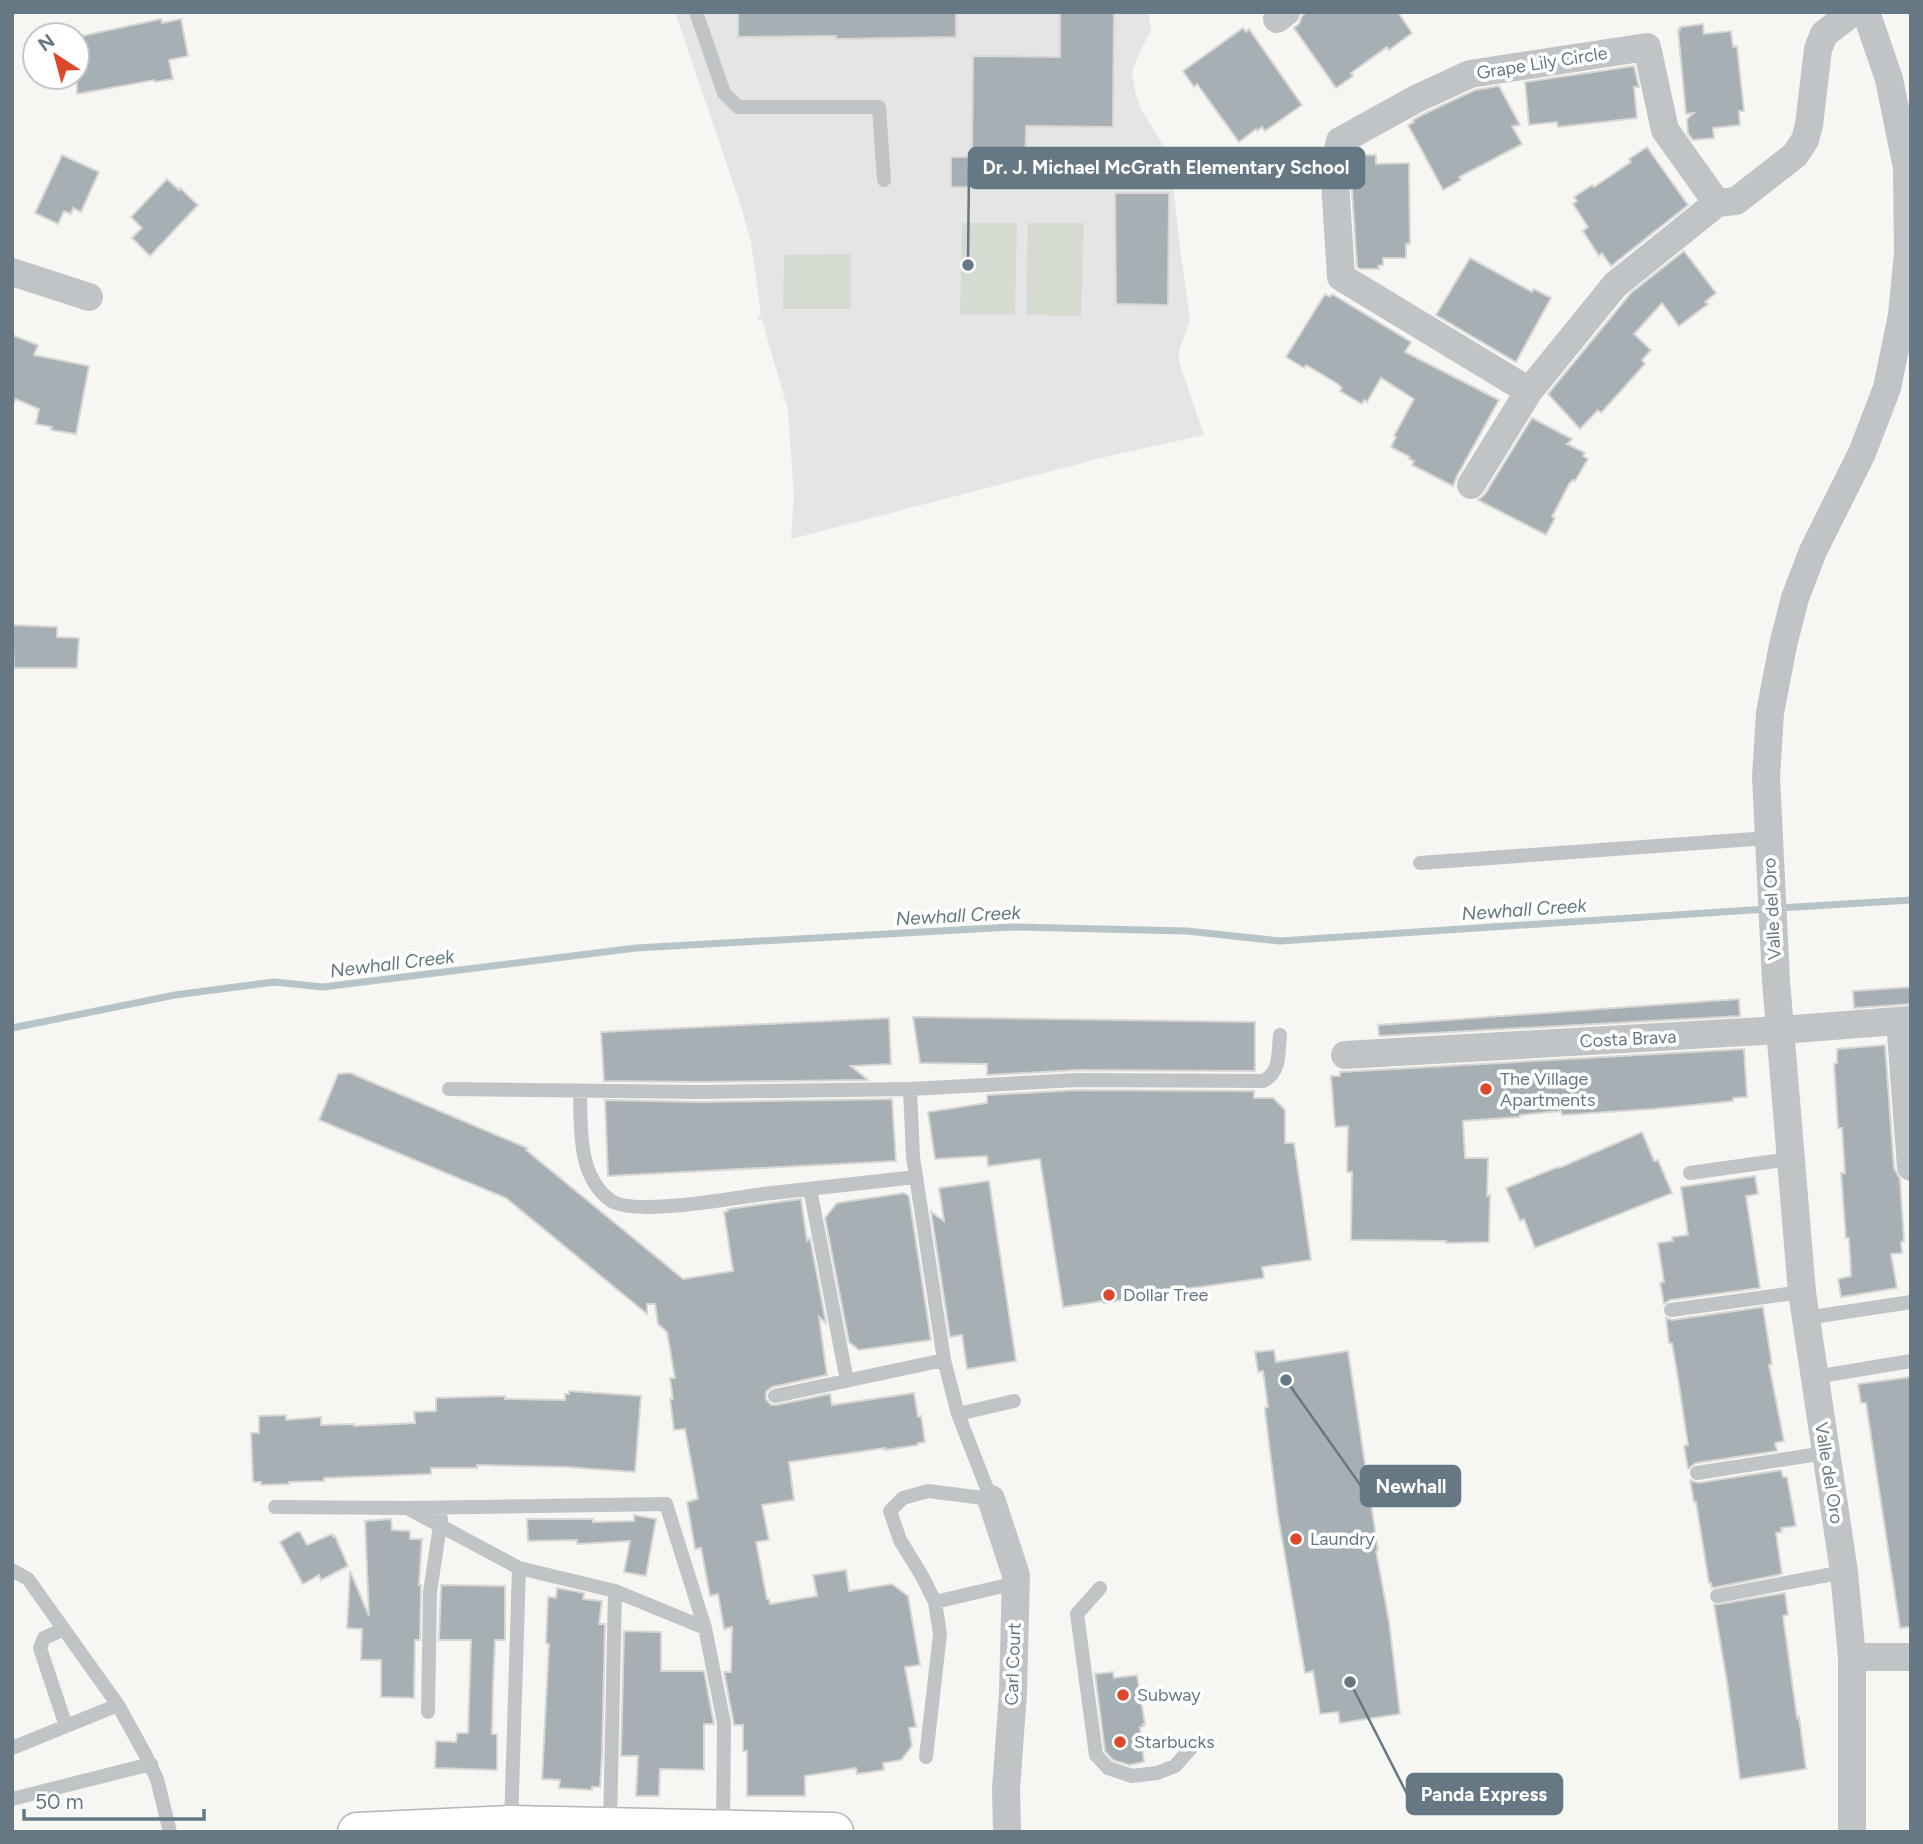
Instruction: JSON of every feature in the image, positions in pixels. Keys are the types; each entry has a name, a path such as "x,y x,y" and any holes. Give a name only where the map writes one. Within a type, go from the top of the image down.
{"main road":[{"path":"357,1832 511,1825 834,1832"}],"street":[{"path":"1471,485 1529,391 1615,285 1717,204 1736,201 1795,155 1805,140 1809,125 1818,49 1824,34 1853,12"},
{"name":"Valle del Oro","path":"1852,1832 1852,1657 1844,1572 1804,1305 1776,981 1766,777 1770,713 1795,598 1813,551 1862,453 1887,388 1902,315 1908,253 1909,168 1889,79 1866,12"},
{"name":"Grape Lily Circle","path":"1529,391 1341,277 1334,166 1340,141 1416,99 1470,74 1647,47 1665,130 1717,204"},
{"path":"12,272 89,297"},
{"path":"1905,1021 1911,1167"},
{"name":"Costa Brava","path":"1345,1055 1905,1021"},
{"name":"Carl Court","path":"991,1499 1016,1575 1013,1693 1006,1789 1007,1832"},
{"path":"1852,1657 1911,1657"}],"lane":[{"path":"696,12 724,93 737,107 879,107 884,180"},
{"path":"1420,863 1769,845"},
{"path":"449,1088 701,1092 910,1089 1077,1080 1263,1081 1270,1078 1277,1069 1280,1035"},
{"path":"910,1089 913,1157 944,1360 958,1414 991,1499 928,1491 903,1498 890,1511 900,1540 935,1602 940,1634 926,1757"},
{"path":"580,1091 583,1154 591,1176 612,1201 636,1206 699,1204 916,1177"},
{"path":"1690,1173 1790,1159"},
{"path":"810,1189 847,1381"},
{"path":"1671,1310 1911,1302"},
{"path":"775,1396 944,1360"},
{"path":"1815,1377 1911,1361"},
{"path":"958,1414 1014,1401"},
{"path":"1697,1473 1825,1453"},
{"path":"275,1507 666,1504 705,1628 724,1723 723,1830"},
{"path":"428,1712 430,1592 443,1507"},
{"path":"406,1508 519,1568 615,1591 705,1628"},
{"path":"511,1825 519,1568"},
{"path":"12,1570 28,1579 118,1705 158,1779 170,1832"},
{"path":"1717,1596 1844,1572"},
{"path":"935,1602 1016,1584"},
{"path":"1100,1588 1077,1614 1096,1755 1108,1768 1132,1776 1157,1773 1175,1766 1191,1748"},
{"path":"610,1827 615,1591"},
{"path":"64,1629 44,1638 40,1648 66,1726"},
{"path":"12,1748 118,1705"},
{"path":"12,1799 151,1764"}],"shaded area":[{"path":"675,12 1149,12 1151,31 1132,71 1135,92 1142,111 1171,163 1190,320 1179,351 1179,362 1204,435 1113,455 791,539 794,497 788,410 762,320 759,320 758,316 761,314 751,242 741,206"},
{"path":"962,223 1017,223 1015,315 960,315"},
{"path":"1028,223 1084,223 1081,316 1026,315"},
{"path":"851,254 851,309 783,309 784,255"}],"building":[{"path":"738,12 956,12 956,37 738,37"},
{"path":"1060,12 1114,12 1113,127 1026,126 1025,188 951,187 951,157 972,157 973,56 1060,57"},
{"path":"1307,12 1398,12 1412,33 1351,73 1353,76 1336,88 1294,28"},
{"path":"161,19 162,23 181,19 188,56 169,60 173,79 77,94 77,91 91,91 91,34"},
{"path":"1703,24 1704,34 1731,31 1733,47 1737,46 1744,111 1739,111 1740,125 1713,128 1714,138 1693,140 1688,134 1687,119 1694,113 1686,114 1678,30 1680,27"},
{"path":"1243,28 1246,32 1249,29 1302,105 1265,131 1262,127 1257,131 1256,129 1239,142 1197,84 1194,87 1183,71"},
{"path":"1634,66 1639,87 1634,87 1637,118 1558,127 1557,122 1529,125 1525,82"},
{"path":"1499,86 1520,125 1512,126 1522,144 1459,177 1461,180 1443,190 1408,125 1424,114 1475,90"},
{"path":"1647,147 1688,205 1611,266 1602,253 1599,256 1583,231 1588,227 1573,204 1577,201 1574,197 1631,162 1629,159"},
{"path":"62,155 99,172 81,212 73,208 71,214 64,211 58,224 35,213"},
{"path":"1354,155 1376,155 1376,164 1409,163 1410,244 1406,244 1406,258 1383,258 1383,265 1378,266 1379,269 1357,267 1351,174"},
{"path":"167,179 198,205 150,256 132,238 142,228 131,217"},
{"path":"1115,193 1169,193 1168,305 1116,304"},
{"path":"1684,251 1716,293 1705,302 1708,304 1679,326 1662,303 1634,334 1651,350 1642,360 1645,364 1601,413 1598,410 1580,429 1548,394 1631,293"},
{"path":"1470,258 1532,292 1534,289 1551,298 1516,362 1436,315"},
{"path":"1325,294 1330,297 1332,294 1411,342 1405,352 1499,400 1453,486 1412,465 1414,461 1409,459 1410,457 1391,447 1414,399 1381,378 1367,402 1364,400 1362,404 1340,391 1342,388 1338,384 1306,365 1304,368 1286,357"},
{"path":"12,335 38,345 34,355 89,366 76,434 51,430 52,427 36,424 39,409 16,399 12,406"},
{"path":"1532,418 1572,439 1567,444 1585,453 1583,456 1588,459 1575,481 1569,484 1546,535 1478,500 1485,494"},
{"path":"12,625 57,627 57,637 79,638 77,668 14,668"},
{"path":"1911,987 1911,1004 1854,1008 1853,991"},
{"path":"1739,999 1740,1016 1379,1036 1378,1025"},
{"path":"913,1017 1255,1022 1255,1071 1077,1070 987,1075 987,1064 920,1063"},
{"path":"889,1018 891,1064 851,1066 868,1080 604,1081 601,1032"},
{"path":"1885,1045 1894,1168 1900,1179 1904,1241 1901,1242 1902,1253 1891,1254 1897,1288 1841,1297 1838,1279 1851,1276 1841,1173 1845,1173 1842,1128 1838,1128 1834,1064 1837,1063 1837,1049"},
{"path":"1744,1049 1747,1097 1733,1098 1733,1101 1562,1115 1561,1111 1463,1121 1465,1158 1488,1158 1489,1242 1351,1240 1352,1172 1347,1172 1348,1126 1335,1127 1331,1076 1340,1076 1340,1072"},
{"path":"350,1073 527,1148 526,1150 683,1279 733,1271 724,1212 728,1209 801,1199 807,1241 810,1238 826,1323 819,1317 827,1375 772,1387 766,1392 766,1399 771,1405 776,1405 830,1394 832,1405 914,1393 925,1442 789,1462 794,1500 762,1505 769,1540 756,1542 770,1604 817,1596 813,1575 846,1570 849,1591 892,1584 908,1596 920,1665 905,1667 916,1727 909,1728 912,1746 901,1760 883,1763 884,1770 857,1774 856,1768 805,1776 805,1796 747,1796 747,1751 743,1751 743,1725 734,1725 724,1672 731,1672 732,1627 724,1629 718,1594 710,1596 701,1548 695,1549 687,1502 698,1499 685,1429 674,1430 670,1378 675,1378 667,1332 658,1324 655,1304 647,1304 647,1314 506,1198 319,1120 338,1074"},
{"path":"1077,1090 1254,1091 1254,1098 1273,1098 1285,1110 1285,1143 1294,1143 1311,1260 1262,1267 1264,1278 1063,1307 1040,1159 988,1166 987,1156 935,1159 928,1112 987,1103 987,1095"},
{"path":"892,1099 896,1161 608,1176 605,1100 701,1102"},
{"path":"1642,1132 1672,1193 1535,1248 1524,1219 1520,1221 1506,1188"},
{"path":"1755,1176 1758,1194 1746,1196 1760,1288 1670,1300 1664,1304 1660,1283 1664,1282 1658,1243 1673,1241 1672,1237 1688,1235 1681,1187"},
{"path":"989,1181 1016,1361 967,1369 962,1335 950,1337 931,1212 944,1221 939,1188"},
{"path":"904,1193 909,1196 931,1340 859,1350 849,1342 825,1218 837,1203"},
{"path":"1763,1307 1772,1364 1769,1365 1784,1441 1775,1443 1777,1451 1696,1463 1688,1469 1684,1446 1688,1445 1666,1318 1672,1320"},
{"path":"1274,1350 1276,1362 1348,1351 1378,1550 1376,1551 1389,1621 1400,1714 1340,1723 1338,1712 1320,1714 1313,1671 1305,1673 1278,1515 1265,1411 1268,1407 1263,1371 1258,1372 1255,1352"},
{"path":"1911,1377 1911,1627 1900,1628 1866,1403 1861,1403 1858,1384"},
{"path":"569,1391 641,1396 635,1472 477,1465 477,1468 431,1468 431,1474 324,1478 324,1481 289,1484 261,1485 261,1482 253,1482 251,1433 259,1433 259,1416 286,1415 286,1420 321,1417 321,1425 415,1423 414,1412 436,1411 436,1398 505,1396 505,1399 565,1400 565,1394 569,1394"},
{"path":"1781,1470 1783,1477 1787,1477 1796,1526 1781,1528 1782,1532 1776,1533 1782,1574 1712,1588 1690,1480 1698,1483"},
{"path":"634,1515 656,1519 646,1576 624,1572 630,1541 577,1544 577,1540 528,1541 527,1519 634,1521"},
{"path":"391,1519 392,1530 410,1531 410,1539 422,1539 420,1640 415,1640 414,1698 381,1697 381,1660 361,1660 362,1629 347,1628 350,1571 369,1616 365,1521"},
{"path":"300,1532 307,1545 332,1534 335,1536 348,1566 321,1580 319,1575 303,1584 280,1542"},
{"path":"441,1585 505,1586 505,1640 495,1640 492,1734 497,1734 497,1770 435,1768 436,1741 456,1742 457,1733 468,1733 471,1640 439,1640"},
{"path":"557,1588 584,1593 583,1599 602,1601 599,1624 605,1624 602,1755 600,1787 592,1787 592,1790 559,1788 560,1780 542,1779 549,1644 546,1643 548,1597 556,1598"},
{"path":"1785,1593 1788,1615 1783,1616 1806,1769 1740,1779 1714,1605"},
{"path":"624,1631 661,1632 661,1671 704,1671 714,1724 704,1724 704,1770 660,1769 659,1796 636,1796 638,1756 621,1756"},
{"path":"1113,1672 1114,1678 1137,1675 1145,1724 1140,1727 1144,1762 1129,1765 1113,1760 1105,1751 1095,1674"}],"waterway":[{"name":"Newhall Creek","path":"1779,908 1911,900"},
{"name":"Newhall Creek","path":"12,1028 175,995 274,982 323,987 636,948 1011,927 1187,931 1280,941 1767,909"}],"place":[{"name":"Dr. J. Michael McGrath Elementary School","path":"968,265"},
{"name":"The Village Apartments","path":"1486,1089"},
{"name":"Dollar Tree","path":"1109,1295"},
{"name":"Newhall","path":"1286,1380"},
{"name":"Laundry","path":"1296,1539"},
{"name":"Panda Express","path":"1350,1682"},
{"name":"Subway","path":"1123,1695"},
{"name":"Starbucks","path":"1120,1742"}]}
